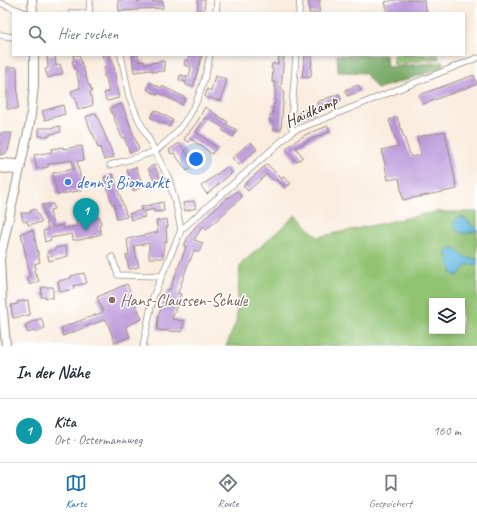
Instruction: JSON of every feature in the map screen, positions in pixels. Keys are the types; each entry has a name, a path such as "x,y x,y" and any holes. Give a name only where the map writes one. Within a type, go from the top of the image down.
{"main road":[{"path":"32,0 33,12"},
{"path":"6,346 1,300 0,259 21,167 32,110 34,56"},
{"path":"0,163 16,164 21,167"},
{"path":"0,168 15,170 21,167"}],"street":[{"path":"88,12 90,0"},
{"path":"216,12 217,0"},
{"path":"299,12 300,0"},
{"path":"0,2 24,12"},
{"path":"0,35 12,37"},
{"path":"121,56 129,96 137,116 169,179 181,230 153,297 143,346"},
{"path":"110,165 154,151 174,136 187,121 198,98 206,75 210,56"},
{"path":"293,131 290,124 296,56"},
{"name":"Haidkamp","path":"181,230 293,131 477,58"},
{"path":"112,257 118,275 162,276"}],"green space":[{"path":"337,56 386,56 387,67 443,62 444,68 377,89 365,73 338,72"},
{"path":"393,56 438,56 439,59 393,64"},
{"path":"435,212 477,212 477,346 226,346 236,323 240,265 296,215 318,237"}],"water":[{"path":"458,217 466,219 477,229 477,232 475,231 466,234 457,231 453,224"},
{"path":"452,248 456,249 465,257 477,259 477,264 466,265 458,276 452,274 447,251"}],"building":[{"path":"118,0 138,0 138,2 163,1 163,8 119,11"},
{"path":"198,0 205,0 204,12 197,12"},
{"path":"309,0 320,0 319,12 309,12"},
{"path":"395,0 424,0 427,12 388,12 385,2"},
{"path":"47,56 55,56 56,66 60,64 63,73 48,78 45,69 48,68"},
{"path":"73,56 79,56 92,92 90,92 93,105 78,110 75,97 73,97 71,91 80,88 76,69 75,70 72,61 74,61"},
{"path":"102,56 110,56 114,67 119,98 108,101 106,100 104,93 109,92 106,77 104,77 104,68 106,67"},
{"path":"132,56 138,56 139,62 144,61 145,64 164,61 165,71 153,72 152,70 134,72"},
{"path":"189,56 202,56 193,87 186,85 186,82 179,80 180,75 189,77 191,67 184,65 185,60 188,61"},
{"path":"279,56 284,56 281,90 284,90 281,130 273,129 273,122 270,122 270,115 273,115 273,104 275,104 275,82 272,82 273,69 271,69 272,64 278,64"},
{"path":"305,56 312,56 311,77 302,77"},
{"path":"7,67 17,67 18,109 7,109"},
{"path":"474,75 477,84 423,104 419,95"},
{"path":"215,76 227,79 221,101 205,97 207,89 211,91"},
{"path":"150,82 161,88 162,86 186,98 182,105 159,93 158,95 147,90"},
{"path":"358,85 361,91 347,96 345,90"},
{"path":"339,94 341,100 319,108 317,102"},
{"path":"122,104 139,149 130,153 124,137 122,138 110,108"},
{"path":"63,105 65,114 45,120 42,111"},
{"path":"205,107 228,122 226,124 237,130 233,137 222,130 224,128 205,117 196,132 217,147 212,154 191,139 188,142 184,139 197,122"},
{"path":"313,107 315,113 301,118 299,112"},
{"path":"155,110 173,120 169,127 165,123 163,124 150,117"},
{"path":"96,113 114,157 104,160 100,147 98,148 86,117"},
{"path":"397,117 411,157 421,155 417,137 445,131 457,189 403,200 399,178 388,180 382,150 398,146 389,120"},
{"path":"60,126 61,132 50,134 50,136 39,136 39,128"},
{"path":"328,126 330,132 309,140 296,148 303,157 296,162 286,149 307,134"},
{"path":"0,133 12,133 8,151 0,155"},
{"path":"251,142 257,149 239,165 232,158"},
{"path":"179,143 195,165 187,171 174,153 171,154 169,150"},
{"path":"82,146 84,160 77,161 83,190 57,195 53,173 74,169 72,160 48,164 48,167 37,169 34,155 52,152 51,149"},
{"path":"267,164 282,179 283,177 291,183 286,188 276,180 274,181 267,174 248,191 243,186"},
{"path":"154,165 160,177 154,180 148,168"},
{"path":"136,167 143,186 134,191 127,170"},
{"path":"227,167 232,173 207,194 201,186"},
{"path":"113,174 127,217 117,219 114,204 112,204 104,177"},
{"path":"237,191 242,197 206,230 203,226 194,240 203,243 199,252 194,250 189,261 178,293 181,294 172,319 184,321 182,332 157,330 158,317 186,247 184,246 187,239 195,227 228,197 229,198"},
{"path":"194,201 196,208 185,211 183,203"},
{"path":"163,202 164,211 154,212 154,209 143,212 145,217 131,220 129,214 142,210 141,207"},
{"path":"53,204 54,209 50,210 53,227 63,225 63,229 77,226 76,220 82,219 82,221 100,217 101,224 99,225 101,234 80,240 73,240 72,234 50,238 51,240 45,242 43,231 48,230 42,205"},
{"path":"35,209 42,222 28,225 27,221 23,221 21,213 31,213 30,211"},
{"path":"167,219 167,242 164,242 163,258 149,258 149,243 134,246 139,267 129,269 126,255 129,255 127,239 158,232 156,221"},
{"path":"33,230 40,262 35,264 36,269 34,270 39,281 30,285 27,278 30,276 21,233"},
{"path":"66,246 68,256 49,261 47,252 55,250 55,248"},
{"path":"84,273 87,283 73,286 74,289 60,292 58,281"},
{"path":"127,284 142,319 126,326 130,337 115,343 106,319 63,336 61,328 103,312 97,297"},
{"path":"42,287 53,287 53,298 41,297"},
{"path":"28,300 30,315 13,318 11,305"},
{"path":"41,318 45,328 37,332 36,330 28,333 25,325"}],"place":[{"name":"denn's Biomarkt","path":"68,182"},
{"name":"Kita","path":"86,231"},
{"name":"Hans-Claussen-Schule","path":"112,300"}]}
